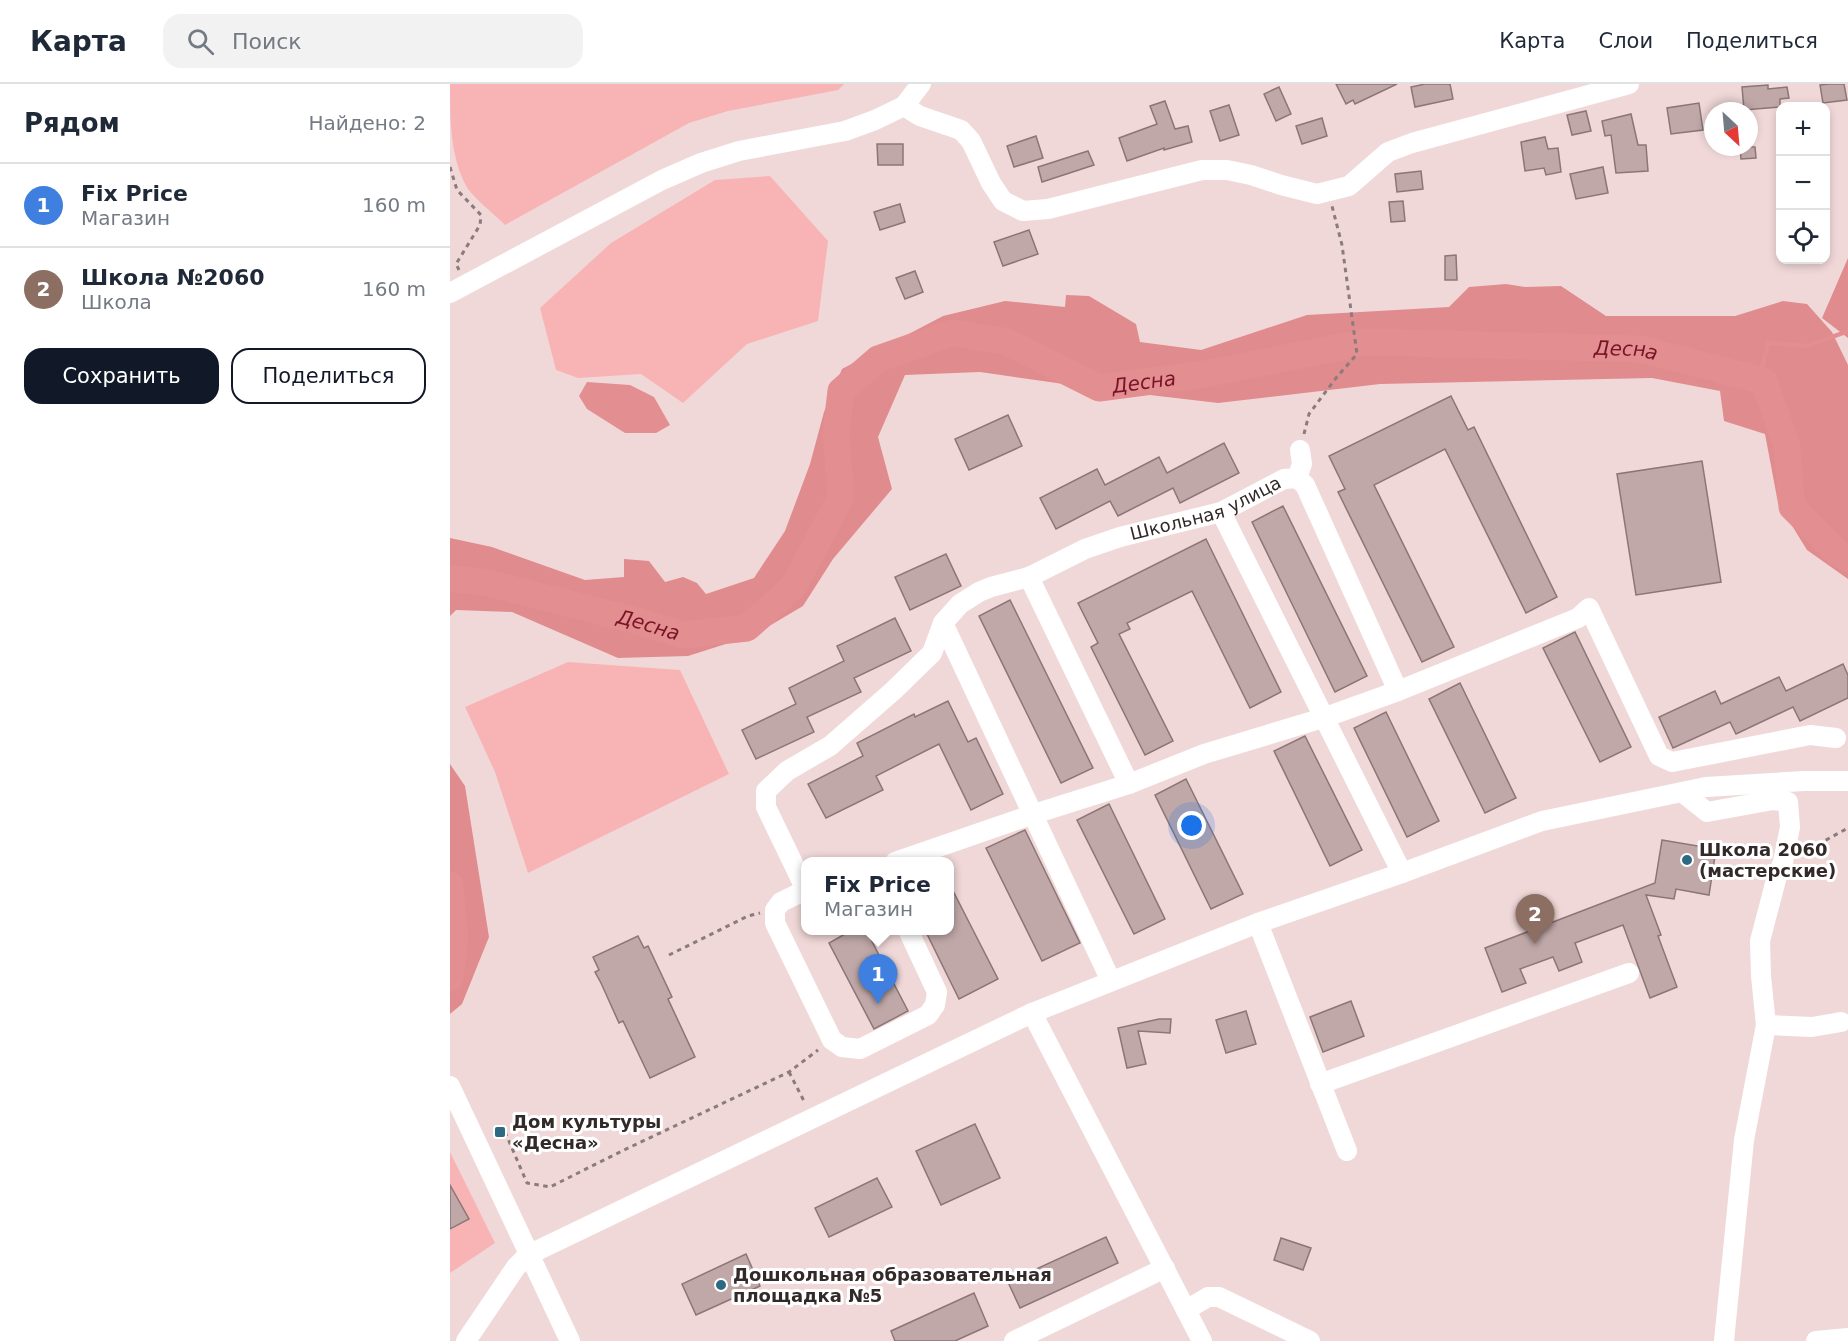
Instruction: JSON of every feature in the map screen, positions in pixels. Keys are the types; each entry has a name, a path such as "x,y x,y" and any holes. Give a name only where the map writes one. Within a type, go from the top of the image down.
{"street":[{"path":"459,289 662,180 701,163 739,151 845,131 875,120 904,106 921,84"},
{"path":"904,106 920,116 961,130 972,141 991,183 1003,201 1023,211 1048,209 1202,170 1227,170 1251,175 1317,194 1349,186 1388,152 1412,143 1629,84"},
{"path":"1297,478 1302,464 1300,450"},
{"name":"Школьная улица","path":"801,880 766,807 766,791 787,771 830,746 893,691 932,653 943,623 960,604 979,592 1002,583 1029,577 1085,549 1120,537 1221,512 1284,479 1297,478 1305,485 1398,691"},
{"path":"1221,512 1402,873"},
{"path":"1029,577 1129,784"},
{"path":"908,857 1129,784 1204,754 1323,718 1398,691 1578,618 1589,608 1659,756 1672,762 1810,735 1836,738"},
{"path":"943,623 1111,981"},
{"path":"466,1341 516,1267 528,1256 1032,1013 1258,923 1542,821 1706,787 1804,781 1848,781"},
{"path":"1683,793 1707,812 1773,800 1788,802 1790,827 1783,862 1776,876 1761,941 1761,976 1766,1025 1744,1140 1724,1341"},
{"path":"801,892 781,902 775,910 775,923 832,1040 842,1047 860,1049 928,1015 935,1005 937,992 910,935"},
{"path":"1258,923 1347,1151"},
{"path":"1320,1084 1629,973"},
{"path":"1032,1013 1202,1341"},
{"path":"1766,1025 1812,1027 1841,1022"},
{"path":"450,1086 528,1256 570,1341"},
{"path":"1014,1341 1165,1268"},
{"path":"1186,1310 1208,1297 1219,1297 1310,1341"},
{"path":"1816,1341 1848,1338"}],"path":[{"path":"450,167 457,190 481,215 480,225 456,264 459,289"},
{"path":"1300,450 1309,414 1357,354 1342,245 1332,208 1335,190"},
{"path":"1783,862 1848,828"},
{"path":"669,955 748,916 775,910"},
{"path":"505,1132 527,1183 550,1187 789,1072 832,1040"},
{"path":"789,1072 812,1118"}],"shaded area":[{"path":"450,84 844,84 838,90 728,111 689,123 505,225 472,194 462,177 452,138"},
{"path":"770,176 828,241 818,321 747,344 683,403 641,374 578,378 556,370 540,308 611,243 715,180"},
{"path":"1848,258 1848,338 1822,318"},
{"path":"1506,284 1525,287 1561,286 1606,316 1735,316 1783,301 1807,304 1832,332 1848,365 1848,579 1807,550 1778,503 1765,434 1724,421 1720,391 1652,378 1380,384 1218,403 980,372 905,375 878,437 892,489 833,559 803,606 754,635 688,656 618,658 512,612 456,610 450,616 450,538 492,547 585,580 624,577 624,559 649,561 665,582 683,577 697,583 706,594 754,578 785,531 810,464 824,412 842,369 943,316 1005,301 1065,307 1066,295 1089,296 1136,324 1140,342 1201,350 1307,315 1449,307 1469,287"},
{"path":"587,382 630,385 654,397 670,425 656,433 625,433 587,409 579,396"},
{"path":"568,662 680,670 729,774 528,873 495,772 465,707"},
{"path":"450,764 465,786 489,937 462,1004 450,1014"},
{"path":"450,1152 495,1243 450,1273"}],"building":[{"path":"1336,84 1397,84 1355,104 1353,100 1346,104"},
{"path":"1425,84 1450,84 1453,99 1415,107 1411,87"},
{"path":"1844,84 1847,100 1823,102 1820,85"},
{"path":"1768,85 1768,89 1787,87 1789,98 1780,99 1780,102 1776,102 1776,107 1758,109 1758,102 1743,102 1742,87"},
{"path":"1279,87 1291,114 1276,121 1264,94"},
{"path":"1165,101 1175,129 1188,126 1192,142 1164,150 1164,148 1127,161 1119,138 1157,124 1150,106"},
{"path":"1699,103 1703,130 1671,134 1667,108"},
{"path":"1229,105 1239,135 1220,141 1210,111"},
{"path":"1586,111 1591,131 1572,135 1567,115"},
{"path":"1631,114 1638,145 1646,145 1648,171 1616,173 1611,135 1605,136 1602,121"},
{"path":"1322,118 1327,136 1302,144 1296,126"},
{"path":"1036,136 1043,158 1014,167 1007,146"},
{"path":"1545,137 1548,149 1558,148 1561,172 1546,175 1544,168 1525,171 1521,142"},
{"path":"877,144 903,144 903,165 878,165"},
{"path":"1088,151 1094,165 1042,182 1038,167"},
{"path":"1741,156 1756,156 1756,158 1741,159"},
{"path":"1603,167 1608,193 1576,199 1570,174"},
{"path":"1421,171 1423,189 1397,192 1395,174"},
{"path":"1403,201 1405,221 1391,222 1389,202"},
{"path":"900,204 905,222 880,230 874,212"},
{"path":"1029,230 1038,254 1003,266 994,242"},
{"path":"1456,255 1457,280 1445,280 1445,256"},
{"path":"915,271 923,292 905,299 896,278"},
{"path":"1451,396 1468,430 1474,427 1557,597 1526,613 1445,449 1374,485 1454,647 1422,662 1338,492 1345,489 1329,456"},
{"path":"1008,415 1022,446 969,470 955,439"},
{"path":"1224,443 1239,473 1180,503 1173,488 1118,516 1110,501 1056,529 1040,498 1097,469 1105,485 1159,457 1167,473"},
{"path":"1702,461 1721,582 1636,595 1617,474"},
{"path":"1283,506 1367,676 1335,692 1252,522"},
{"path":"1206,539 1281,692 1250,708 1192,591 1127,623 1130,629 1119,634 1173,741 1145,755 1091,647 1098,643 1078,603"},
{"path":"946,554 961,586 910,610 895,577"},
{"path":"1010,600 1093,768 1061,783 979,616"},
{"path":"895,618 911,651 854,678 861,692 807,717 814,732 756,759 742,730 796,704 789,688 844,661 837,646"},
{"path":"1575,632 1631,747 1600,762 1543,648"},
{"path":"1843,664 1848,675 1848,698 1800,721 1793,707 1736,734 1730,722 1673,748 1659,717 1715,691 1721,704 1779,677 1786,691"},
{"path":"1460,683 1516,798 1485,813 1429,699"},
{"path":"948,701 968,742 976,738 1003,794 971,810 939,744 876,776 883,790 826,818 808,784 863,756 857,743 914,714 915,717"},
{"path":"1386,712 1439,821 1407,837 1354,728"},
{"path":"1305,736 1362,850 1330,866 1274,751"},
{"path":"1186,779 1243,894 1211,909 1155,795"},
{"path":"1109,804 1165,919 1134,934 1077,820"},
{"path":"1025,830 1080,943 1042,961 986,848"},
{"path":"1662,840 1716,849 1709,895 1676,889 1674,899 1646,895 1677,987 1650,998 1623,925 1575,943 1582,962 1559,971 1553,957 1520,969 1526,983 1502,992 1485,948 1655,883"},
{"path":"954,893 998,979 959,999 927,935 954,935"},
{"path":"843,935 869,935 908,1011 874,1029 829,943"},
{"path":"638,936 644,948 648,946 672,997 668,999 695,1057 650,1078 623,1021 619,1023 595,972 599,970 593,957"},
{"path":"1351,1001 1364,1036 1323,1052 1310,1017"},
{"path":"1246,1011 1256,1044 1226,1053 1216,1020"},
{"path":"1159,1019 1171,1019 1170,1033 1138,1031 1146,1064 1127,1068 1118,1028"},
{"path":"975,1124 1000,1178 941,1205 916,1151"},
{"path":"877,1178 892,1207 829,1237 815,1208"},
{"path":"450,1185 469,1219 450,1229"},
{"path":"1106,1237 1118,1263 1020,1308 1008,1282"},
{"path":"1281,1238 1311,1248 1303,1270 1274,1260"},
{"name":"Дошкольная образовательная площадка №5","path":"746,1254 760,1286 696,1315 682,1284"},
{"path":"974,1293 988,1326 955,1341 895,1341 891,1331"}],"waterway":[{"path":"1759,380 1768,343 1807,346 1848,331"},
{"name":"Десна","path":"450,579 484,582 683,635 747,628 794,586 841,497 836,433 841,391 878,359 952,333 1005,341 1099,388 1205,374 1366,342 1640,349 1764,381 1787,447 1792,507 1838,553 1848,559"},
{"name":"Десна","path":"450,885 455,940 450,978"}],"place":[{"name":"Школа 2060 (мастерские)","path":"1687,860"},
{"name":"Школа №2060","path":"1535,944"},
{"name":"Fix Price","path":"878,1004"},
{"name":"Дом культуры «Десна»","path":"500,1132"},
{"name":"Дошкольная образовательная площадка №5","path":"721,1285"}]}
